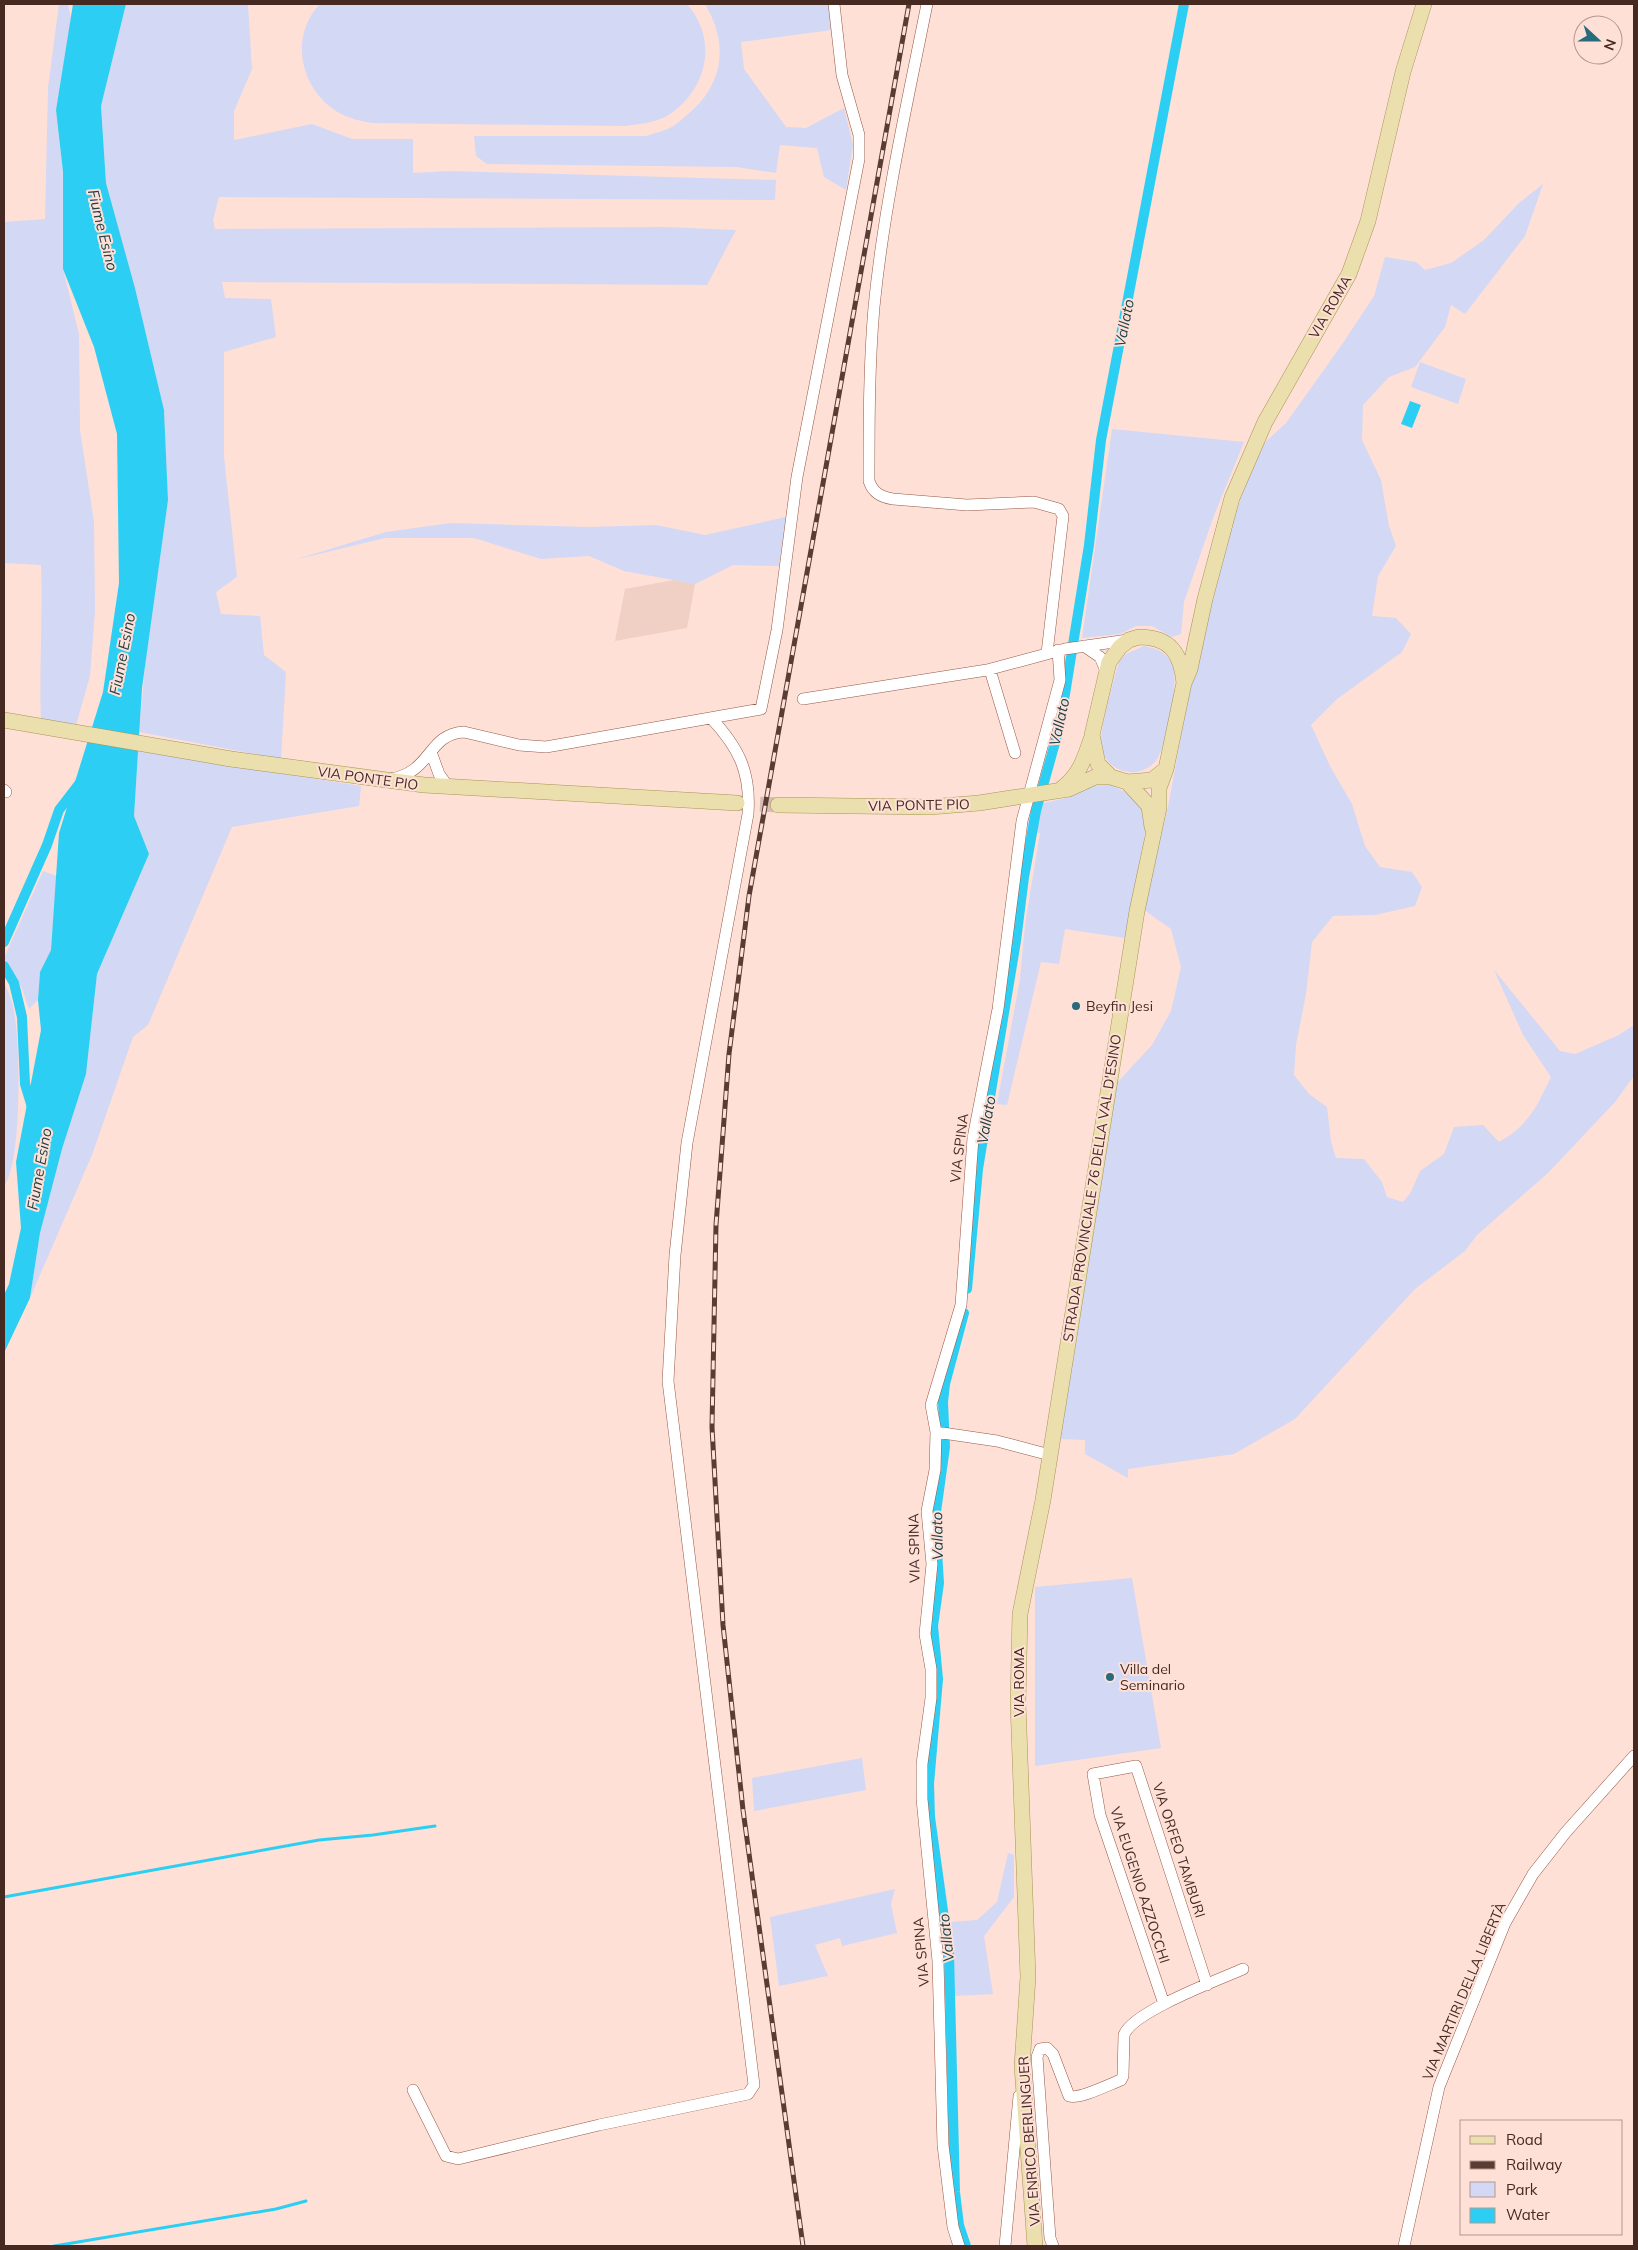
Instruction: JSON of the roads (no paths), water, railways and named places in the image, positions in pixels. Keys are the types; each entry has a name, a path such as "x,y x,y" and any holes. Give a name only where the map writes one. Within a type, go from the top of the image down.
{"main road":[{"name":"VIA ROMA","path":"1204,598 1232,498 1265,422 1349,274 1368,221 1403,72 1424,4"},
{"path":"1054,791 1072,781 1079,770 1092,735 1106,671 1112,656 1129,640 1146,637 1171,647 1181,644 1187,639 1204,598"},
{"name":"STRADA PROVINCIALE 76 DELLA VAL D'ESINO","path":"1060,1392 1137,911 1159,808 1159,788 1166,769 1184,683 1190,669 1204,598"},
{"name":"STRADA PROVINCIALE 76 DELLA VAL D'ESINO","path":"1171,647 1179,658 1184,683"},
{"name":"VIA PONTE PIO","path":"4,720 231,759 450,788 736,803"},
{"path":"1092,735 1098,764 1111,777 1127,782 1152,780 1166,769"},
{"name":"VIA PONTE PIO","path":"778,805 930,807 1031,796 1080,785 1095,777 1111,777"},
{"name":"STRADA PROVINCIALE 76 DELLA VAL D'ESINO","path":"1127,782 1149,806 1153,837"},
{"name":"VIA ROMA","path":"1028,1976 1018,1703 1020,1622 1060,1392"},
{"name":"VIA ENRICO BERLINGUER","path":"1028,1976 1022,2066 1035,2246"}],"street":[{"path":"385,780 408,774 420,767 446,735 455,732 464,732 528,747 546,747 761,709 777,630 797,477 859,159 859,135 842,75 834,4"},
{"name":"VIA SPINA","path":"927,4 885,226 874,305 869,370 869,481 876,493 893,499 967,505 1034,502 1060,508 1063,516 1057,651 1060,680 1031,796 1022,821 998,1009 973,1138 961,1305 933,1391 931,1405 942,1433 927,1511 932,1564 925,1634 931,1669 931,1698 922,1764 922,1799 938,1961 943,2069 943,2145 958,2246"},
{"path":"804,699 990,670 1057,651 1129,640"},
{"path":"1082,646 1100,657 1106,671"},
{"path":"990,670 1015,753"},
{"path":"413,2090 446,2156 458,2159 600,2125 748,2094 754,2085 668,1381 674,1255 687,1143 748,814 749,795 744,767 729,737 711,718"},
{"path":"420,767 418,776 424,785 433,769 432,751"},
{"path":"432,751 439,774 450,788"},
{"path":"942,1433 998,1441 1050,1455"},
{"name":"VIA MARTIRI DELLA LIBERTÀ","path":"1404,2246 1439,2087 1505,1923 1538,1867 1566,1832 1634,1756"},
{"name":"VIA ORFEO TAMBURI","path":"1093,1774 1136,1766 1207,1985"},
{"name":"VIA EUGENIO AZZOCCHI","path":"1093,1774 1100,1815 1164,2004"},
{"path":"1053,2246 1050,2238 1039,2076 1038,2057 1040,2049 1046,2048 1053,2054 1066,2093 1075,2097 1121,2080 1126,2029 1164,2004 1243,1969"},
{"path":"1005,2246 1022,2066"}],"water":[{"name":"Fiume Esino","path":"73,4 126,4 101,106 106,183 135,288 164,410 168,500 142,688 134,816 149,854 97,974 86,1074 62,1149 40,1233 30,1298 4,1353 4,1295 9,1284 21,1228 16,1162 41,1030 38,1000 40,972 51,950 59,833 103,692 119,583 117,434 94,347 63,269 63,172 56,110"},
{"path":"1410,401 1421,405 1412,428 1401,424"}],"waterway":[{"name":"Vallato","path":"967,1289 978,1169 1016,941 1024,877 1036,811 1060,725 1089,545 1101,440 1184,4"},
{"path":"4,942 47,845 59,810 79,784"},
{"path":"4,966 14,983 22,1017 25,1084 32,1107"},
{"name":"Vallato","path":"964,1313 945,1384 943,1402 945,1447 935,1519 939,1583 933,1626 938,1679 929,1784 930,1817 949,1954 955,2192 959,2225 966,2246"},
{"path":"4,1897 319,1840 373,1835 435,1826"},
{"path":"54,2246 276,2209 306,2201"}],"tunnel":[{"path":"737,803 778,805"}],"railway":[{"path":"803,2246 743,1810 723,1625 712,1427 716,1225 729,1054 749,896 909,4"}],"place":[{"name":"Beyfin Jesi","path":"1076,1006"},
{"name":"Villa del Seminario","path":"1110,1677"}]}
